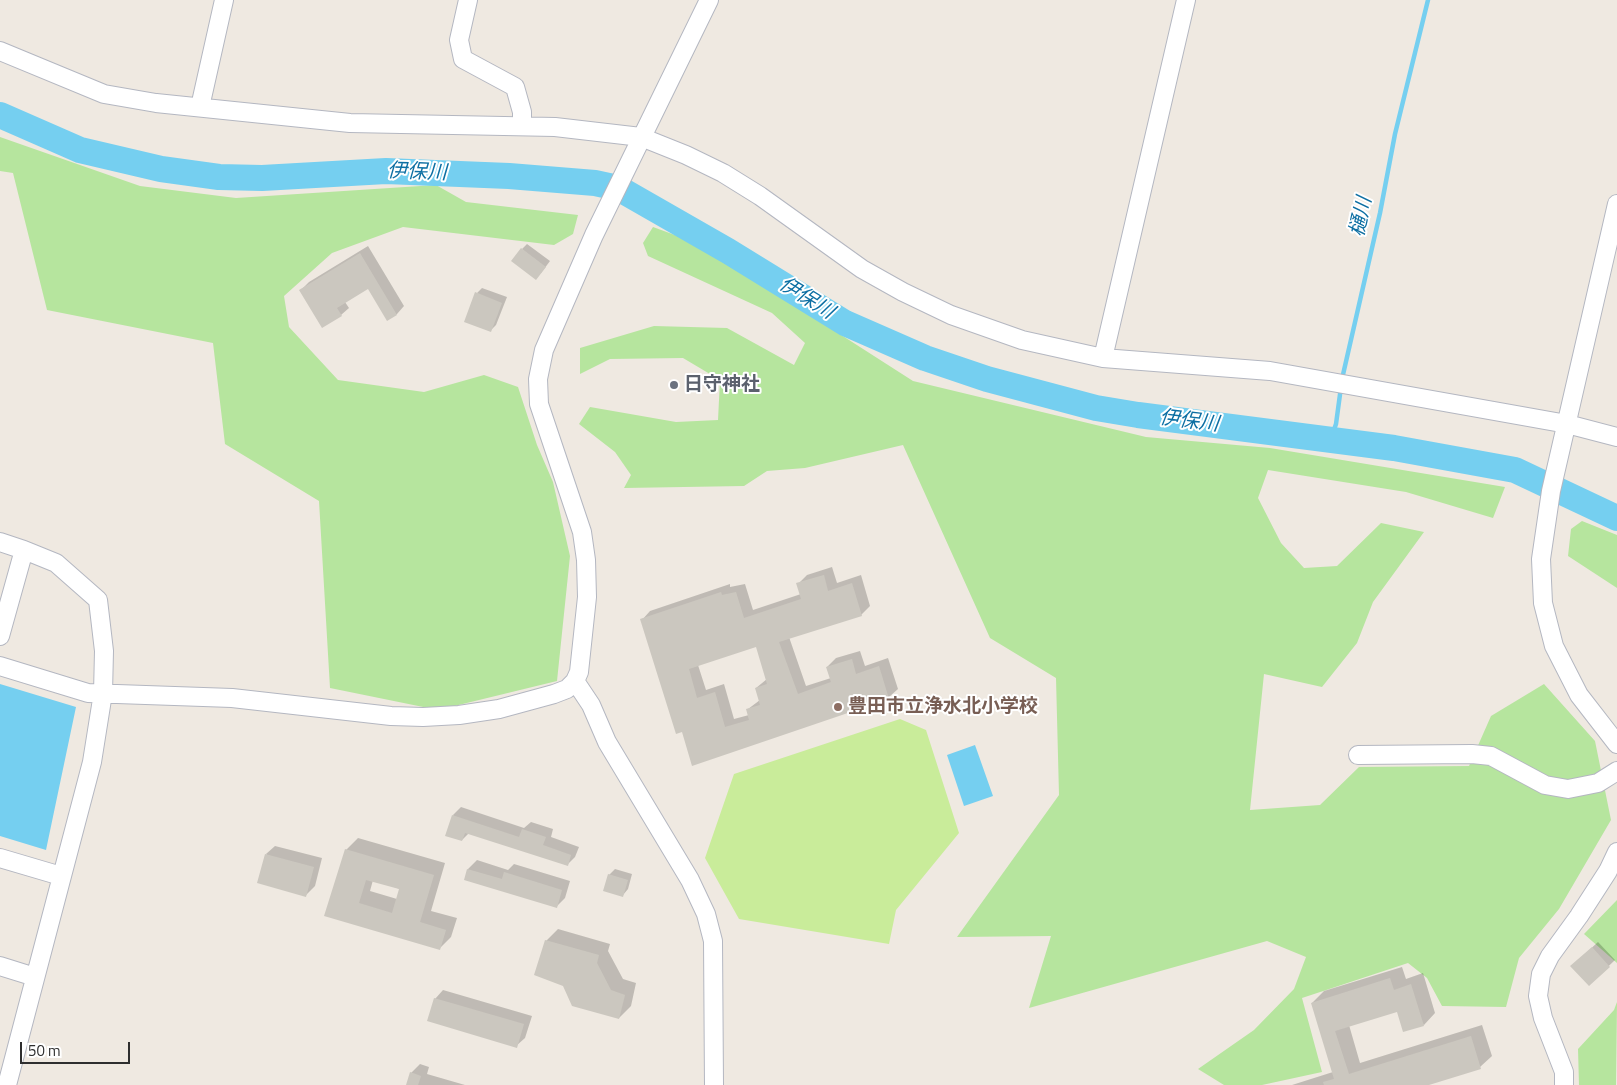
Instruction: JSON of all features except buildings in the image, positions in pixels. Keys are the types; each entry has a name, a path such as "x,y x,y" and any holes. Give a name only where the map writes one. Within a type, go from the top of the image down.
{"street":[{"path":"200,107 224,0"},
{"path":"468,0 459,40 463,60 516,87 522,112 522,126"},
{"path":"0,666 88,693 232,698 390,716 459,715 499,709 567,689 575,681 579,672 587,597 586,560 582,532 539,404 538,379 544,350 594,235 709,0"},
{"path":"1103,358 1186,0"},
{"path":"0,51 104,94 200,107 350,123 555,127 638,143 686,155 723,173 760,196 862,269 903,292 951,315 1005,335 1061,350 1103,358 1270,371 1358,387 1565,431 1617,437"},
{"path":"1617,204 1542,540 1543,603 1554,646 1579,695 1617,744"},
{"path":"0,542 56,563 93,594 100,605 104,651 103,693 92,762 7,1085"},
{"path":"0,636 24,550"},
{"path":"575,681 591,705 607,742 690,880 706,914 713,940 714,1085"},
{"path":"1358,755 1472,754 1491,756 1544,785 1568,789 1598,783 1617,771"},
{"path":"1564,1085 1564,1072 1543,1018 1538,996 1541,974 1550,956 1608,871 1617,852"},
{"path":"0,858 61,876"},
{"path":"0,966 35,977"}],"green space":[{"path":"0,137 140,186 236,198 436,185 466,202 578,215 573,234 554,245 403,227 332,253 284,296 289,327 338,380 424,392 484,375 518,387 537,445 553,482 570,556 557,681 438,710 330,688 319,501 225,444 213,343 47,310 13,173 0,171"},
{"path":"653,227 683,238 796,306 913,381 1146,437 1270,448 1505,487 1493,518 1406,492 1268,470 1258,498 1281,543 1304,568 1337,566 1381,523 1424,532 1373,602 1357,643 1322,687 1264,674 1250,810 1320,805 1359,767 1469,766 1491,716 1544,684 1595,741 1611,820 1559,909 1519,958 1506,1007 1442,1006 1427,978 1408,963 1302,998 1322,1072 1262,1085 1224,1085 1198,1069 1254,1030 1294,989 1306,957 1267,941 1029,1008 1051,936 957,937 1059,795 1056,678 990,638 903,445 805,468 767,471 744,486 624,488 631,475 615,452 579,424 590,407 676,422 718,420 720,380 683,358 610,359 580,374 580,348 654,326 727,328 794,365 805,343 772,313 648,256 643,243"},
{"path":"1582,521 1617,535 1617,588 1568,556 1571,529"},
{"path":"900,719 926,730 959,833 896,910 889,944 739,919 705,858 734,774"},
{"path":"1617,900 1617,963 1584,934"},
{"path":"1617,1002 1616,1085 1579,1085 1578,1049 1614,1010"}],"water":[{"path":"0,684 76,707 46,850 0,836"},
{"path":"975,745 993,796 964,806 947,755"}],"waterway":[{"name":"樋川","path":"1342,379 1380,213 1395,134 1428,0"},
{"name":"伊保川","path":"0,115 80,150 161,169 219,177 262,178 386,171 509,176 595,183 618,188 728,251 845,323 925,358 987,379 1096,408 1394,448 1515,470 1617,518"},
{"name":"樋川","path":"1330,441 1336,424 1341,387"}],"place":[{"name":"日守神社","path":"674,385"},
{"name":"豊田市立浄水北小学校","path":"838,707"}]}
